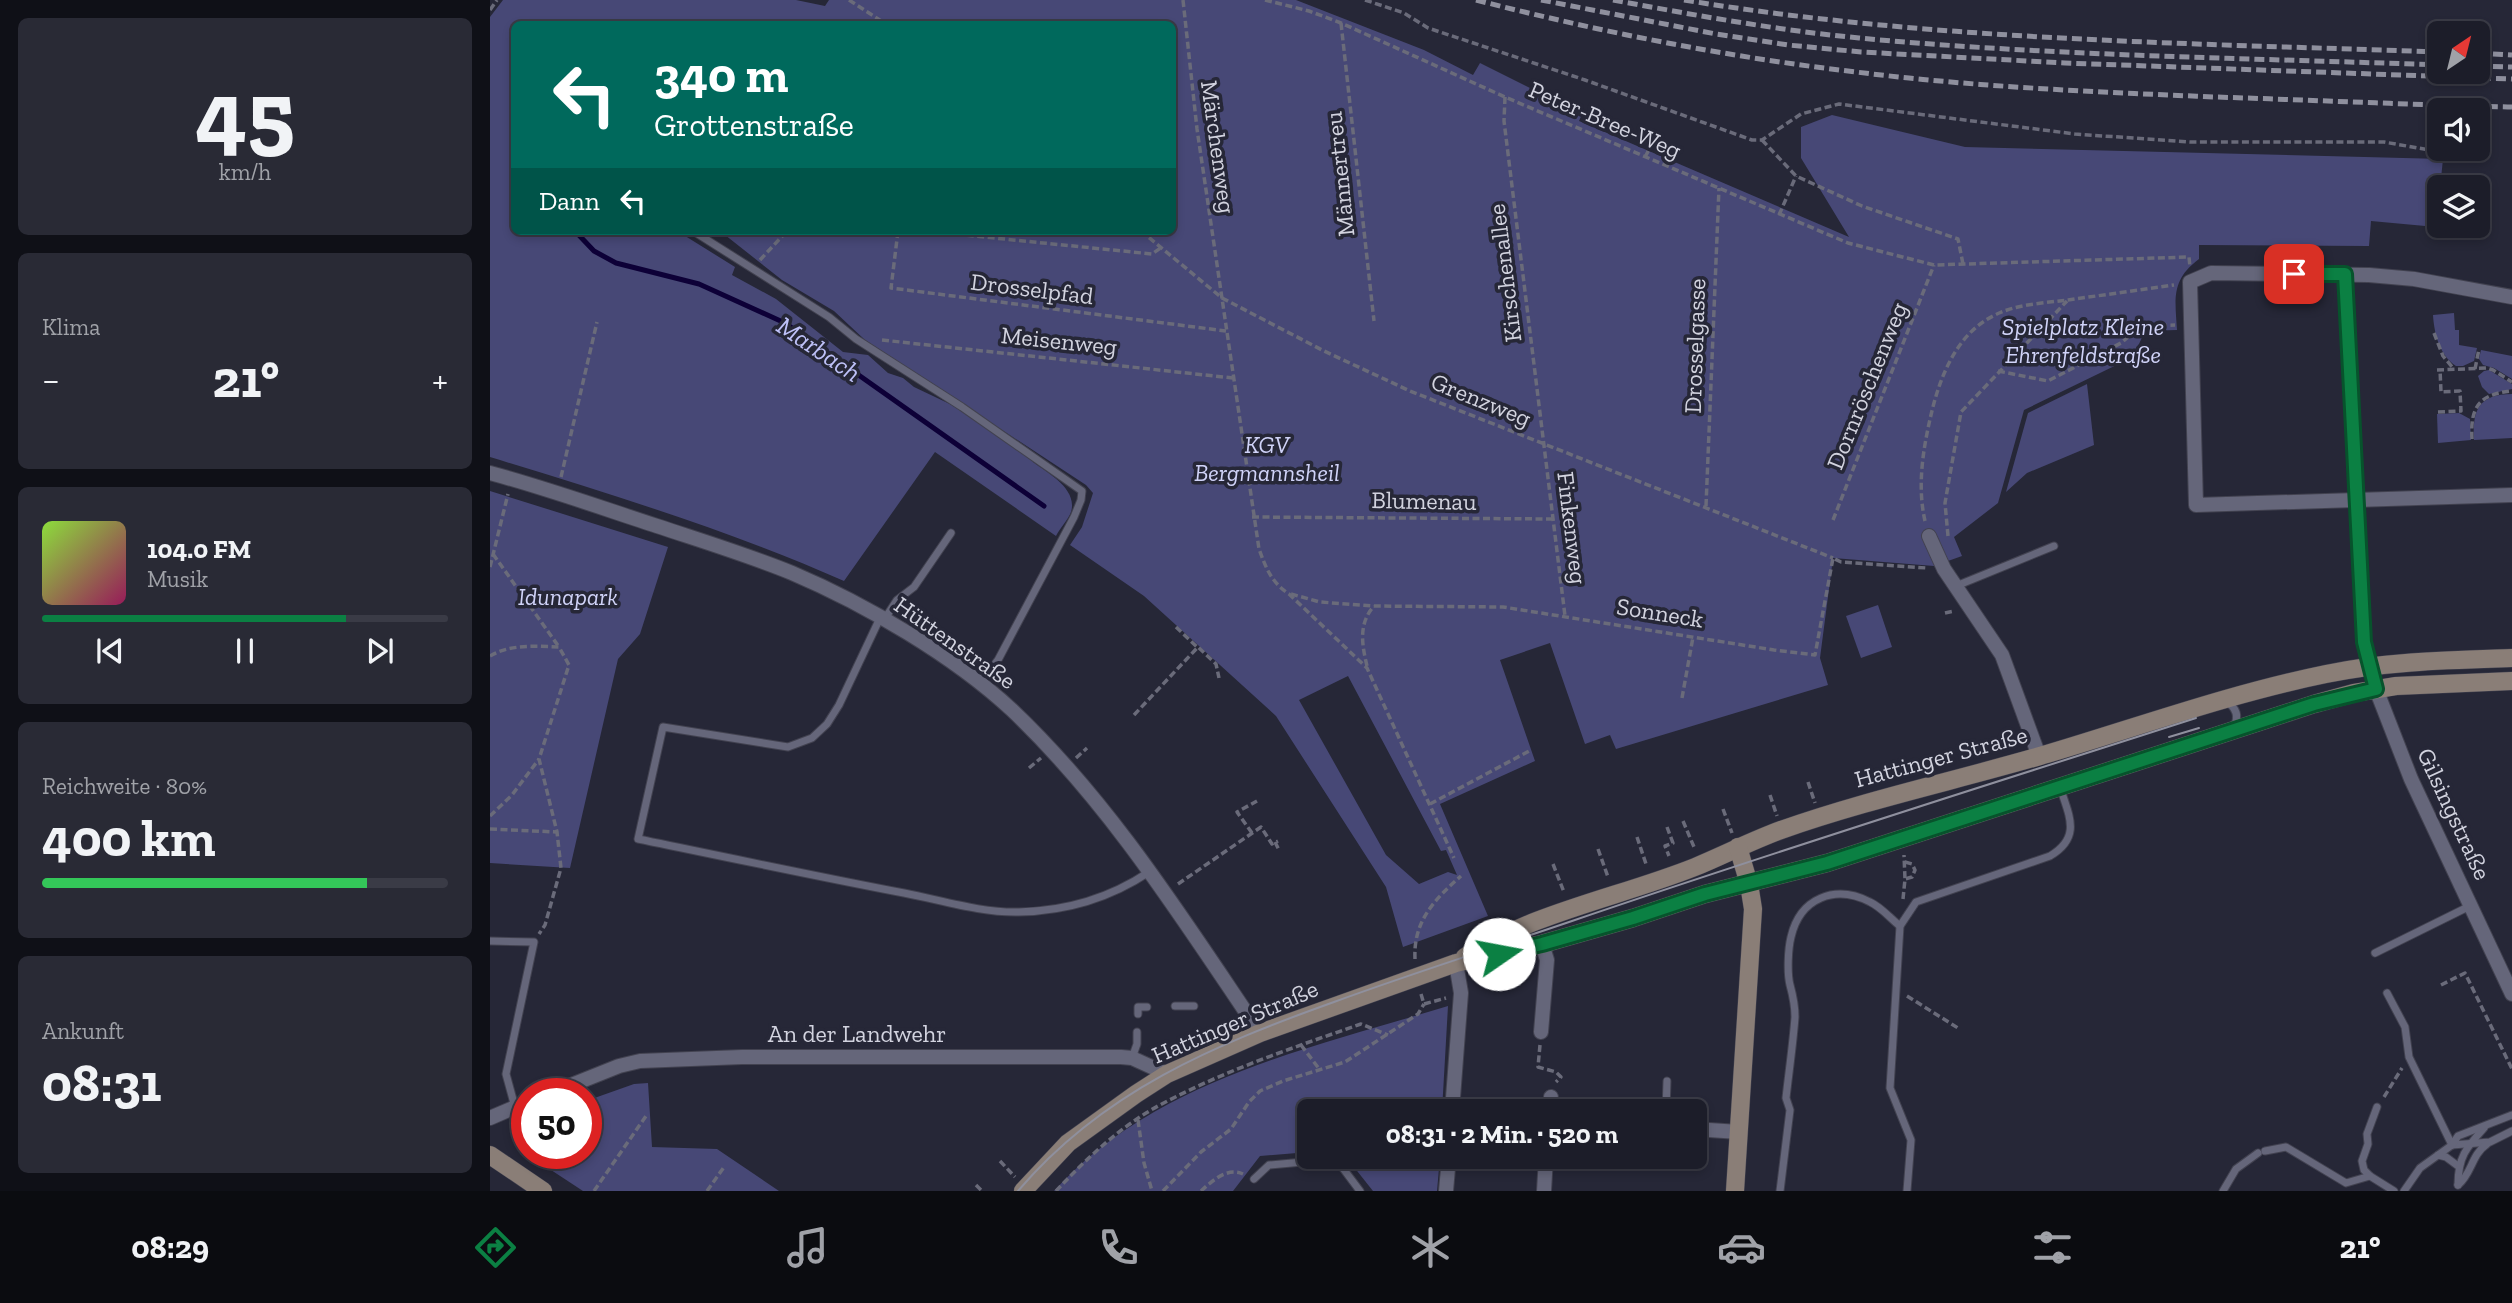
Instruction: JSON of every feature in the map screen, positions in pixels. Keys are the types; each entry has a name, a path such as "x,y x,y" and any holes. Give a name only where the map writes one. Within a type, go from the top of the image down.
{"main road":[{"name":"Hattinger Straße","path":"1456,963 1489,941 1695,867 1780,830 1871,801 2039,756 2222,699 2369,667 2414,662 2512,658"},
{"path":"2369,667 2376,689"},
{"name":"Hattinger Straße","path":"1023,1191 1068,1143 1167,1074 1260,1033 1456,963 1542,944 1705,894 1827,863 2314,704 2376,689 2512,681"},
{"path":"1735,1191 1753,909 1738,847"},
{"path":"1534,923 1542,944"},
{"path":"490,1155 543,1191"}],"street":[{"path":"2512,297 2414,279 2345,274 2211,273 2190,282 2196,505 2512,495"},
{"path":"2345,274 2364,642 2369,667"},
{"name":"Hüttenstraße","path":"490,473 756,559 828,590 882,619 980,683 1012,710 1065,767 1126,840 1260,1033"},
{"path":"1929,536 1944,569 2003,655 2039,756"},
{"name":"Gilsingstraße","path":"2376,689 2411,779 2512,994"},
{"path":"1541,1032 1547,960 1542,944"},
{"path":"1453,1099 1461,993 1456,963"},
{"name":"An der Landwehr","path":"590,1078 640,1061 765,1057 1132,1058 1167,1074"},
{"path":"490,1118 511,1109"},
{"path":"1707,1130 1739,1132"},
{"path":"1446,1191 1448,1169"},
{"path":"1544,1191 1545,1169"}],"lane":[{"path":"700,235 829,317 856,339 1082,491 1073,517 998,660 980,683"},
{"path":"951,533 914,587 897,600 882,619 839,705 827,724 812,738 788,747 663,727 638,839 863,885 1017,912 1054,909 1099,898 1124,888 1149,872"},
{"path":"1956,586 2054,546"},
{"path":"2222,699 2232,705 2237,716 2230,732"},
{"path":"1907,1191 1910,1140 1890,1088 1899,926 1916,902 2050,856 2062,848 2069,839 2071,830 2060,787"},
{"path":"1780,1191 1790,1110 1786,1097 1795,1015 1795,997 1789,983 1791,937 1799,917 1810,902 1821,897 1835,894 1854,895 1872,902 1899,926"},
{"path":"2375,953 2471,905"},
{"path":"490,941 534,942 506,1074 511,1084"},
{"path":"2387,993 2405,1027 2409,1057 2452,1145"},
{"path":"1175,1006 1194,1006"},
{"path":"1138,1014 1138,1007 1147,1007"},
{"path":"1132,1058 1137,1044 1137,1032"},
{"path":"1666,1099 1667,1081"},
{"path":"2378,1107 2367,1134 2368,1144 2362,1161 2364,1170 2370,1176 2394,1191"},
{"path":"2404,1191 2420,1168 2452,1145 2458,1136 2512,1115"},
{"path":"2485,1127 2469,1145 2458,1166 2458,1185 2466,1179 2473,1159 2481,1148 2512,1131"},
{"path":"2452,1145 2490,1142"},
{"path":"2223,1191 2236,1169 2262,1152 2286,1147 2346,1183 2370,1176"},
{"path":"2438,1155 2446,1157 2458,1166"},
{"path":"1254,1179 1269,1165 1336,1159 1360,1191"}],"path":[{"path":"490,10 497,0"},
{"path":"849,0 881,21"},
{"name":"Märchenweg","path":"1183,0 1197,129 1222,298"},
{"name":"Peter-Bree-Weg","path":"1265,0 1309,11 1341,23 1505,97 1848,243 1934,265 2189,257 2190,282"},
{"path":"1365,0 1404,13 1428,28 1585,80 1752,140 1762,140 1801,114 1839,104 2075,134 2190,142 2384,142 2427,150"},
{"name":"Männertreu","path":"1341,23 1374,321"},
{"name":"Kirschenallee","path":"1505,97 1504,121 1544,444"},
{"path":"1645,157 1655,139"},
{"path":"1762,140 1796,176 1862,206 1958,239 1963,264"},
{"path":"1779,215 1796,176"},
{"name":"Drosselgasse","path":"1706,506 1719,188"},
{"path":"769,250 783,235"},
{"name":"Drosselpfad","path":"898,235 891,288 1226,331"},
{"path":"964,235 1152,254 1161,247"},
{"name":"Grenzweg","path":"1146,235 1222,298 1324,351 1410,391 1833,558"},
{"name":"Dornröschenweg","path":"1833,520 1934,265"},
{"path":"1929,536 1922,496 1926,436 1944,372 1954,353 1979,324 1997,313 2026,305 2190,282"},
{"path":"1222,298 1252,516 1259,550 1267,571 1276,586 1289,594 1367,668"},
{"path":"1949,545 1945,503 1961,412 2069,300"},
{"path":"557,494 597,323"},
{"path":"1998,371 2048,381 2121,344 2141,326 2191,325"},
{"path":"2434,333 2443,356 2453,368"},
{"name":"Meisenweg","path":"882,340 1233,378"},
{"path":"2475,369 2479,349"},
{"path":"2461,411 2460,391 2441,392 2438,370 2493,370 2512,382"},
{"path":"2472,439 2472,416 2476,407 2491,394 2512,391"},
{"path":"2438,412 2461,411 2472,416"},
{"name":"Finkenweg","path":"1544,444 1565,616"},
{"path":"490,567 511,479"},
{"name":"Blumenau","path":"1252,516 1553,519"},
{"path":"490,816 512,795 539,758 569,666 559,647 493,554"},
{"path":"1833,558 1841,562 1944,569"},
{"name":"Sonneck","path":"1289,594 1320,602 1374,606 1503,607 1815,655 1833,558"},
{"path":"1374,606 1366,615 1362,626 1367,668 1454,858"},
{"path":"1175,627 1216,664 1219,678"},
{"path":"1682,698 1693,636"},
{"path":"490,656 496,652 529,646 559,647"},
{"path":"1134,715 1198,647"},
{"path":"1430,804 1531,750"},
{"path":"534,942 545,925 561,868 557,832 539,758"},
{"path":"1857,774 1861,783"},
{"path":"1808,782 1814,798"},
{"path":"1769,794 1776,811"},
{"path":"1251,833 1237,812 1257,801"},
{"path":"1723,809 1729,826"},
{"path":"1683,821 1694,847"},
{"path":"1164,893 1261,827 1272,844 1277,841 1279,850"},
{"path":"1667,827 1673,843 1665,846 1669,856"},
{"path":"490,829 557,832"},
{"path":"1637,837 1646,864"},
{"path":"1598,849 1608,877"},
{"path":"1905,862 1914,866 1915,872 1912,877 1905,879 1905,871"},
{"path":"1553,864 1564,892"},
{"path":"1415,955 1416,934 1423,917 1432,903 1461,876"},
{"path":"2441,985 2465,973 2512,1069"},
{"path":"1894,988 1958,1028"},
{"path":"1163,1191 1200,1152 1231,1129 1260,1091 1345,1062 1418,1014 1424,1004"},
{"path":"1056,1191 1088,1157 1156,1107 1236,1068 1361,1024 1388,1035"},
{"path":"1541,1032 1538,1067 1556,1072"},
{"path":"1301,1045 1320,1070"},
{"path":"2378,1107 2409,1057"},
{"path":"594,1191 646,1116"},
{"path":"1138,1120 1144,1163 1152,1191"},
{"path":"707,1191 724,1167"},
{"path":"1201,1191 1217,1177 1237,1172 1254,1179"},
{"path":"976,1185 982,1191"}],"green space":[{"path":"503,0 796,0 825,6 829,0 1296,0 1424,50 1473,75 1480,63 1582,114 1579,121 1849,237 1801,158 1801,127 1832,115 1965,147 2443,161 2441,175 2427,175 2427,226 2371,221 2369,246 2199,245 2199,259 2183,274 2179,282 2177,330 2145,331 2133,357 2024,410 1998,503 1954,537 1962,556 1934,566 1833,558 1820,658 1828,685 1616,749 1610,735 1585,744 1550,643 1500,660 1535,761 1440,804 1488,916 1403,947 1386,887 1276,716 1144,596 1070,545 1082,527 1093,493 1086,485 865,340 834,311 782,280 725,235 1176,235 1176,21 511,21 511,235 684,235 735,267 732,275 776,299 843,352 868,355 888,373 903,378 914,387 952,405 1032,459 1060,482 1072,504 1068,518 1056,536 935,452 844,581 757,545 490,457 490,17","holes":["1348,676 1441,851 1446,850 1457,875 1448,872 1419,884 1386,855 1299,700"]},
{"path":"2454,313 2455,330 2459,330 2459,345 2477,348 2474,361 2463,366 2456,366 2445,356 2435,329 2433,315"},
{"path":"2481,350 2512,356 2512,379 2483,365 2479,359"},
{"path":"2489,370 2512,384 2512,389 2489,394 2482,387 2478,376"},
{"path":"2087,384 2094,445 2027,473 2006,492 2028,413"},
{"path":"2512,394 2512,438 2474,440 2474,420 2480,406 2492,397"},
{"path":"2459,413 2470,419 2471,440 2438,443 2437,414"},
{"name":"Idunapark","path":"490,491 668,547 640,634 618,659 570,868 490,863"},
{"path":"1878,605 1892,647 1861,658 1846,616"},
{"path":"1448,1006 1443,1099 1297,1099 1297,1153 1260,1156 1233,1191 1054,1191 1094,1153 1139,1121 1187,1095 1238,1073 1343,1037"},
{"path":"648,1083 652,1147 717,1149 779,1191 583,1191 550,1169 602,1169 602,1095 634,1084"},
{"path":"1356,1169 1439,1169 1437,1191 1373,1191"}],"waterway":[{"name":"Marbach","path":"579,235 594,251 616,263 699,284 785,323 1044,506"}],"tram line":[{"path":"1018,1191 1051,1156 1086,1125 1124,1099 1204,1054 1289,1018 1806,843 2196,718"},
{"path":"2169,737 2199,728"}],"railway":[{"path":"1476,0 1570,23 1712,51 1901,77 2125,93 2512,107"},
{"path":"1541,0 1716,34 1861,52 2065,63 2512,79"},
{"path":"1613,0 1797,31 1931,44 2149,56 2427,65"},
{"path":"1684,0 1778,14 1966,32 2427,52"},
{"path":"2490,54 2512,55"},
{"path":"2490,66 2512,67"}],"route":[{"path":"1499,954 1633,918 1705,894 1827,863 2314,704 2376,689 2364,642 2345,274 2294,274"}],"park label":[{"name":"Spielplatz Kleine Ehrenfeldstraße","path":"2083,341"},
{"name":"KGV Bergmannsheil","path":"1267,459"}]}
